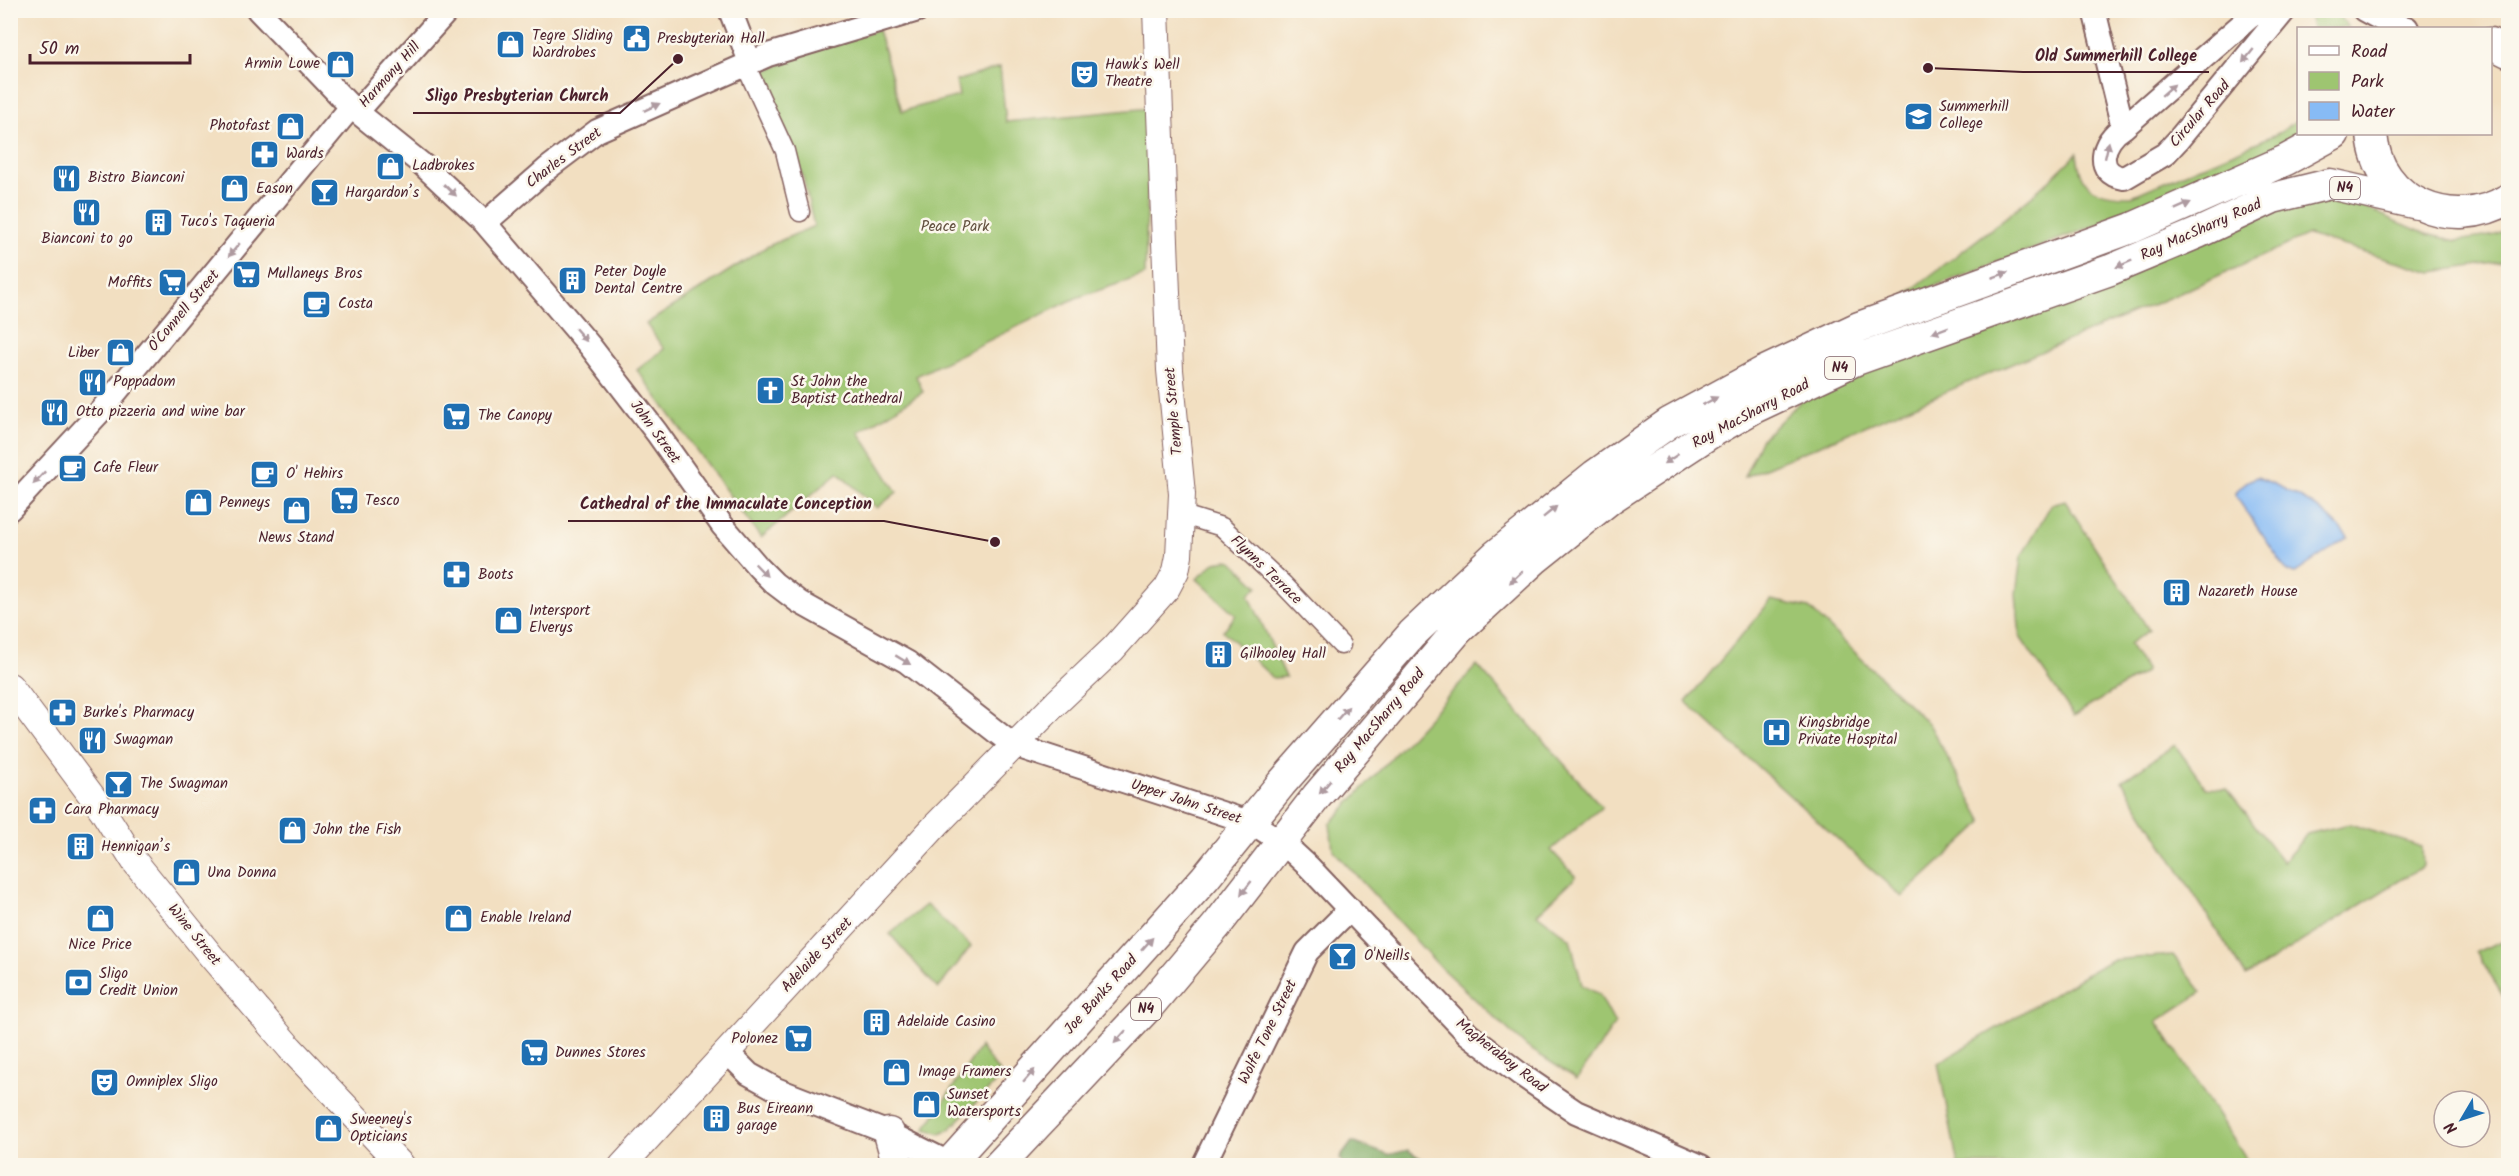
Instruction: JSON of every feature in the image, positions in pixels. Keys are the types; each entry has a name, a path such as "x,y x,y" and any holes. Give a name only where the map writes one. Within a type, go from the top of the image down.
{"highway":[{"path":"2492,34 2508,31"},
{"path":"2492,44 2508,52"},
{"name":"Ray MacSharry Road","path":"1252,823 1281,784 1412,634 1496,555 1595,475 1669,423 1763,372 1859,327 2132,228 2286,160 2332,135"},
{"name":"N4","path":"2372,135 2382,168 2397,189 2418,204 2442,213 2469,214 2494,208 2508,199"},
{"name":"Ray MacSharry Road","path":"1282,842 1317,796 1458,630 1535,560 1610,499 1708,434 1754,408 1856,360 2110,270 2274,198 2330,184 2418,204"},
{"name":"Joe Banks Road","path":"951,1164 1206,878 1252,823"},
{"name":"N4","path":"998,1166 1149,1006 1282,842"},
{"path":"889,1133 898,1166"}],"main road":[{"name":"Temple Street","path":"1013,745 1113,649 1167,588 1176,571 1179,556 1182,494 1170,370 1156,10"},
{"name":"Wine Street","path":"10,686 103,811 135,862 204,947 290,1048 402,1166"},
{"name":"Adelaide Street","path":"622,1166 649,1133 1013,745"}],"street":[{"name":"John Street","path":"258,10 354,110 423,165 484,222 590,346 657,433 722,525 759,568 799,602 907,662 1013,745"},
{"name":"Harmony Hill","path":"354,110 448,10"},
{"path":"730,10 748,63 785,151 800,212"},
{"name":"Charles Street","path":"484,222 548,168 597,131 748,63 918,10"},
{"path":"2094,10 2123,128"},
{"name":"Circular Road","path":"2261,10 2109,139 2104,155 2108,170 2124,178 2165,154 2285,10"},
{"path":"2354,10 2361,27"},
{"path":"2364,10 2390,24 2403,27"},
{"name":"O'Connell Street","path":"10,509 98,414 354,110"},
{"name":"Flynns Terrace","path":"1180,514 1222,527 1283,584 1341,645"},
{"name":"Upper John Street","path":"1013,745 1252,823 1282,842 1344,902"},
{"name":"Wolfe Tone Street","path":"1203,1166 1307,952 1344,902"},
{"name":"Magheraboy Road","path":"1344,902 1468,1034 1520,1074 1576,1112 1701,1166"},
{"path":"727,1052 749,1074 776,1089 889,1133 951,1164"}],"green space":[{"path":"2316,11 2337,11 2347,27 2312,27 2310,19"},
{"name":"Peace Park","path":"878,30 902,111 959,96 956,81 1000,67 1006,122 1150,108 1145,275 1076,298 916,376 923,392 859,432 897,492 877,508 838,472 761,538 637,370 664,349 646,324 766,247 814,226 803,177 788,136 758,74 824,46"},
{"path":"2297,120 2297,135 2307,135 2166,199 1900,299 2014,211 2077,153 2082,176 2093,189 2109,195 2132,196 2281,132"},
{"path":"2319,202 2357,204 2426,234 2457,241 2496,235 2508,230 2508,261 2432,272 2308,235 2178,294 1744,477 1761,440 1807,395 2287,206"},
{"path":"2065,501 2149,630 2129,644 2146,671 2074,716 2020,637 2016,594 2021,557 2051,505"},
{"path":"1232,561 1258,586 1249,595 1286,677 1273,678 1223,631 1236,615 1197,579 1215,562"},
{"path":"1771,600 1809,608 1929,724 1983,822 1902,897 1686,702"},
{"path":"1477,665 1602,807 1551,850 1576,877 1537,914 1570,939 1582,985 1599,994 1615,1024 1577,1079 1527,1047 1441,968 1333,850 1330,824"},
{"path":"2175,745 2206,788 2227,789 2283,862 2307,834 2350,824 2422,847 2423,866 2246,976 2122,781"},
{"path":"926,905 971,946 938,989 890,934"},
{"path":"2508,938 2508,1004 2476,952"},
{"path":"2173,955 2202,992 2157,1021 2250,1165 1958,1165 1938,1063 2111,960"},
{"path":"980,1047 1002,1076 951,1128 941,1134 925,1129"},
{"path":"1352,1142 1388,1155 1408,1150 1431,1165 1344,1165 1340,1158"}],"water":[{"path":"2257,477 2307,501 2329,517 2348,537 2294,574 2287,571 2235,495 2244,484"}],"place":[{"name":"Presbyterian Hall","path":"636,39"},
{"name":"Tegre Sliding Wardrobes","path":"511,45"},
{"name":"Sligo Presbyterian Church","path":"678,59"},
{"name":"Armin Lowe","path":"341,64"},
{"name":"Old Summerhill College","path":"1928,68"},
{"name":"Hawk's Well Theatre","path":"1084,74"},
{"name":"Summerhill College","path":"1918,116"},
{"name":"Photofast","path":"291,126"},
{"name":"Wards","path":"265,154"},
{"name":"Ladbrokes","path":"391,166"},
{"name":"Bistro Bianconi","path":"67,178"},
{"name":"Eason","path":"235,189"},
{"name":"Hargardon’s","path":"324,193"},
{"name":"Bianconi to go","path":"87,212"},
{"name":"Tuco's Taqueria","path":"159,222"},
{"name":"Mullaneys Bros","path":"246,274"},
{"name":"Peter Doyle Dental Centre","path":"573,281"},
{"name":"Moffits","path":"173,283"},
{"name":"Costa","path":"317,304"},
{"name":"Liber","path":"120,353"},
{"name":"Poppadom","path":"92,382"},
{"name":"St John the Baptist Cathedral","path":"770,391"},
{"name":"Otto pizzeria and wine bar","path":"55,412"},
{"name":"The Canopy","path":"457,416"},
{"name":"Cafe Fleur","path":"72,468"},
{"name":"O' Hehirs","path":"265,474"},
{"name":"Tesco","path":"344,501"},
{"name":"Penneys","path":"198,503"},
{"name":"News Stand","path":"296,511"},
{"name":"Cathedral of the Immaculate Conception","path":"995,542"},
{"name":"Boots","path":"457,575"},
{"name":"Nazareth House","path":"2177,592"},
{"name":"Intersport Elverys","path":"508,620"},
{"name":"Gilhooley Hall","path":"1219,654"},
{"name":"Burke's Pharmacy","path":"62,713"},
{"name":"Kingsbridge Private Hospital","path":"1777,732"},
{"name":"Swagman","path":"93,740"},
{"name":"The Swagman","path":"119,784"},
{"name":"Cara Pharmacy","path":"43,810"},
{"name":"John the Fish","path":"292,830"},
{"name":"Hennigan’s","path":"80,847"},
{"name":"Una Donna","path":"186,873"},
{"name":"Nice Price","path":"100,918"},
{"name":"Enable Ireland","path":"459,918"},
{"name":"O'Neills","path":"1343,956"},
{"name":"Sligo Credit Union","path":"78,983"},
{"name":"Adelaide Casino","path":"876,1022"},
{"name":"Polonez","path":"799,1039"},
{"name":"Dunnes Stores","path":"534,1053"},
{"name":"Image Framers","path":"897,1072"},
{"name":"Omniplex Sligo","path":"105,1082"},
{"name":"Sunset Watersports","path":"926,1104"},
{"name":"Bus Eireann garage","path":"716,1118"},
{"name":"Sweeney's Opticians","path":"329,1129"}]}
